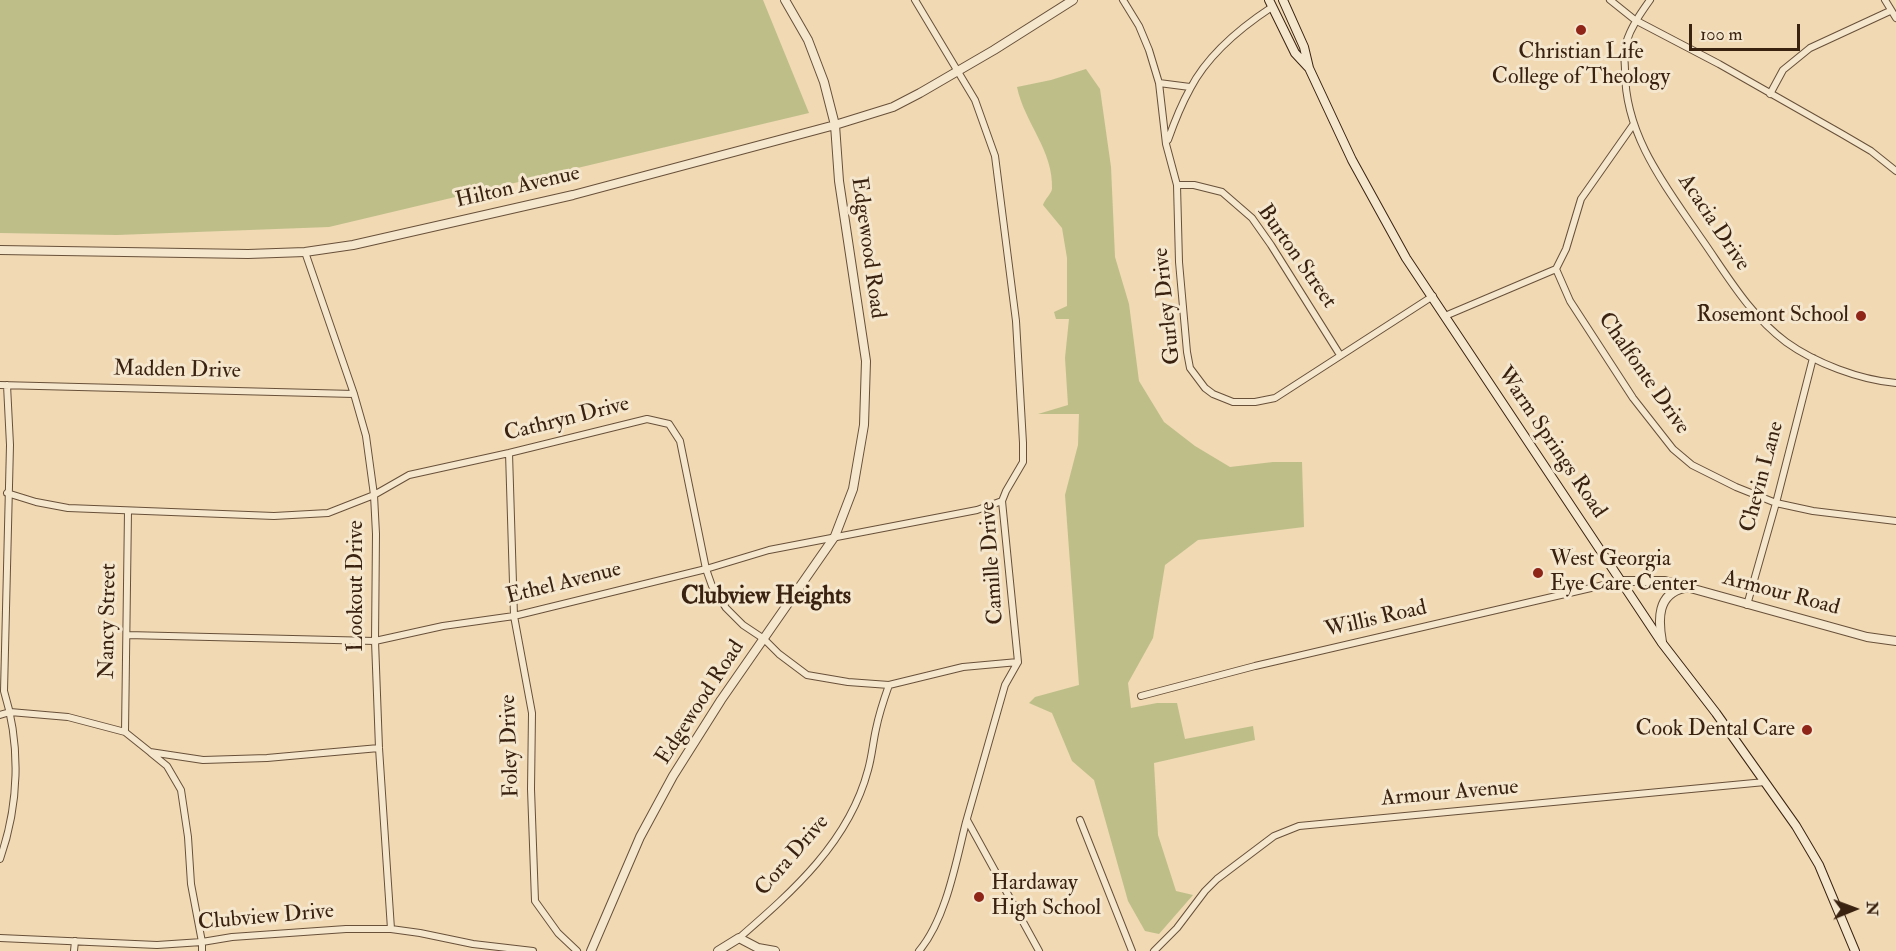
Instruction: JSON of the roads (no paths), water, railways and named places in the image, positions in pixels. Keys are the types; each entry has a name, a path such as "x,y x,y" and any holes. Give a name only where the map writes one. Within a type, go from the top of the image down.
{"main road":[{"name":"Warm Springs Road","path":"1282,0 1304,46 1309,68 1352,160 1406,258 1662,643 1716,713 1796,826 1820,865 1855,951"},
{"name":"Warm Springs Road","path":"1271,3 1295,53 1309,68"}],"street":[{"name":"Edgewood Road","path":"591,951 640,837 673,776 721,700 835,536 853,489 864,425 866,361 839,182 835,126 824,82 808,40 785,0"},
{"name":"Camille Drive","path":"915,0 975,100 995,156 1016,321 1023,462 1002,501 1018,662"},
{"name":"Hilton Avenue","path":"0,250 248,254 305,252 352,245 573,195 835,126 893,107 958,71 1073,0"},
{"name":"Gurley Drive","path":"1123,0 1139,26 1159,83 1166,144 1176,184 1179,262 1187,352 1190,368 1205,388 1233,402 1255,402 1275,398 1433,296"},
{"path":"1610,0 1635,20 1719,64 1871,151 1896,171"},
{"name":"Acacia Drive","path":"1650,0 1635,20 1625,46 1625,86 1633,125 1653,167 1748,306 1787,342 1813,358 1841,370 1896,383"},
{"path":"1885,0 1896,18"},
{"path":"1166,144 1190,87 1215,55 1239,30 1271,3"},
{"path":"1770,94 1783,70 1803,53 1890,11"},
{"path":"1159,83 1190,87"},
{"path":"1445,316 1556,269 1566,249 1581,199 1633,125"},
{"name":"Burton Street","path":"1176,184 1194,185 1222,192 1252,219 1271,245 1340,355"},
{"name":"Lookout Drive","path":"305,252 354,394 366,436 374,495 375,640 379,748 391,929"},
{"name":"Chalfonte Drive","path":"1556,269 1570,301 1633,398 1673,449 1692,465 1736,487 1776,503 1813,511 1896,521"},
{"name":"Chevin Lane","path":"1747,605 1813,358"},
{"path":"0,859 15,794 15,742 4,691 7,493 10,445 4,385"},
{"name":"Madden Drive","path":"4,385 354,394"},
{"name":"Cathryn Drive","path":"7,493 36,502 68,508 274,516 328,513 374,495 409,475 647,419 669,424 680,441 706,569 712,586 726,608 743,625 764,639 779,654 807,675 848,682 889,685 963,667 1018,662"},
{"name":"Foley Drive","path":"508,453 514,616 532,713 531,789 535,901 558,933 577,951"},
{"name":"Ethel Avenue","path":"127,635 375,640 443,626 514,616 706,569 769,550 968,512 1002,501"},
{"name":"Nancy Street","path":"125,732 129,511"},
{"name":"Armour Road","path":"1621,581 1665,581 1867,637 1896,641"},
{"name":"Willis Road","path":"1141,696 1255,666 1621,581"},
{"path":"1662,643 1658,619 1662,605 1676,590 1686,587"},
{"path":"919,951 940,911 1005,685 1018,662"},
{"name":"Cora Drive","path":"739,938 792,891 834,842 852,812 868,770 876,726 889,685"},
{"path":"0,716 10,712 68,717 125,732 167,766 181,790 188,837 191,884 202,951"},
{"path":"150,752 202,760 267,758 379,748"},
{"name":"Armour Avenue","path":"1154,951 1177,928 1217,879 1274,836 1299,826 1765,782"},
{"path":"967,820 1039,951"},
{"path":"1080,820 1132,951"},
{"name":"Clubview Drive","path":"0,938 157,945 346,929 391,929 473,944 533,951"},
{"path":"718,951 739,938 758,948 776,951"},
{"path":"74,951 75,940"}],"place":[{"name":"Christian Life College of Theology","path":"1581,30"},
{"name":"Rosemont School","path":"1861,316"},
{"name":"West Georgia Eye Care Center","path":"1538,573"},
{"name":"Cook Dental Care","path":"1807,730"},
{"name":"Hardaway High School","path":"979,897"}],"district":[{"name":"Clubview Heights","path":"766,598"}]}
